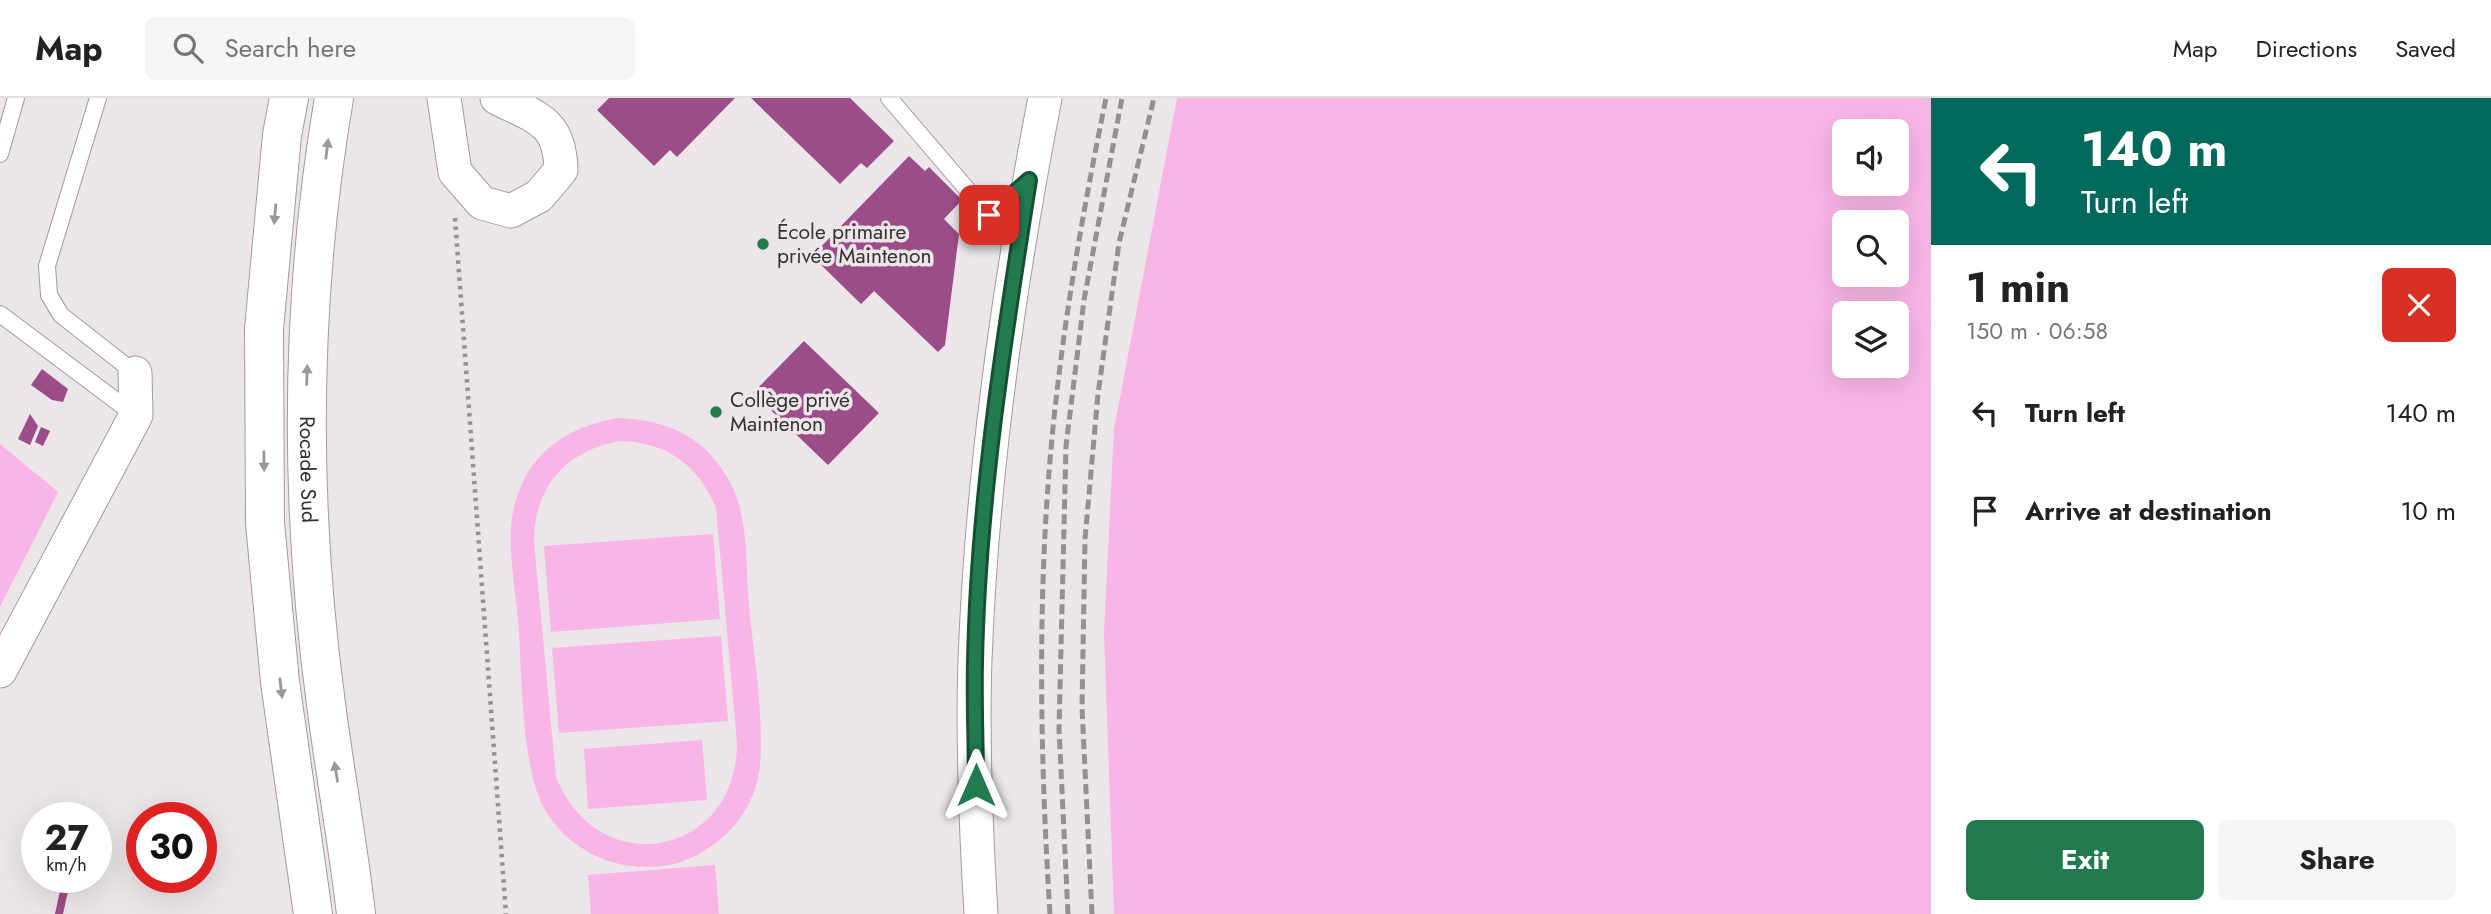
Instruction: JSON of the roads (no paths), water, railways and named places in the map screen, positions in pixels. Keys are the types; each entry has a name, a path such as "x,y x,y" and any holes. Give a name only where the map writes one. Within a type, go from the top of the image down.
{"main road":[{"name":"Rocade Sud","path":"289,98 282,135 264,329 265,523 280,682 313,914"},
{"name":"Rocade Sud","path":"334,98 317,225 310,306 306,408 314,590 326,704 356,914"},
{"name":"Rocade Sud","path":"300,828 319,914"},
{"name":"Rocade Sud","path":"347,839 362,914"}],"street":[{"path":"444,98 456,172 482,203 511,211 539,196 561,170 560,144 546,123 497,98"},
{"path":"981,914 976,834 975,661 989,483 1009,306 1045,98"},
{"path":"0,671 136,415 135,373"}],"lane":[{"path":"0,154 16,98"},
{"path":"99,98 47,266 49,295 61,315 135,373"},
{"path":"889,98 989,215 1029,180"},
{"path":"0,313 136,415"}],"railway":[{"path":"1050,914 1042,676 1047,497 1068,310 1106,98"},
{"path":"1068,914 1059,729 1066,446 1084,300 1122,98"},
{"path":"1092,914 1082,708 1085,539 1098,394 1119,243 1154,98"}],"place":[{"name":"École primaire privée Maintenon","path":"763,244"},
{"name":"Collège privé Maintenon","path":"716,412"}]}
